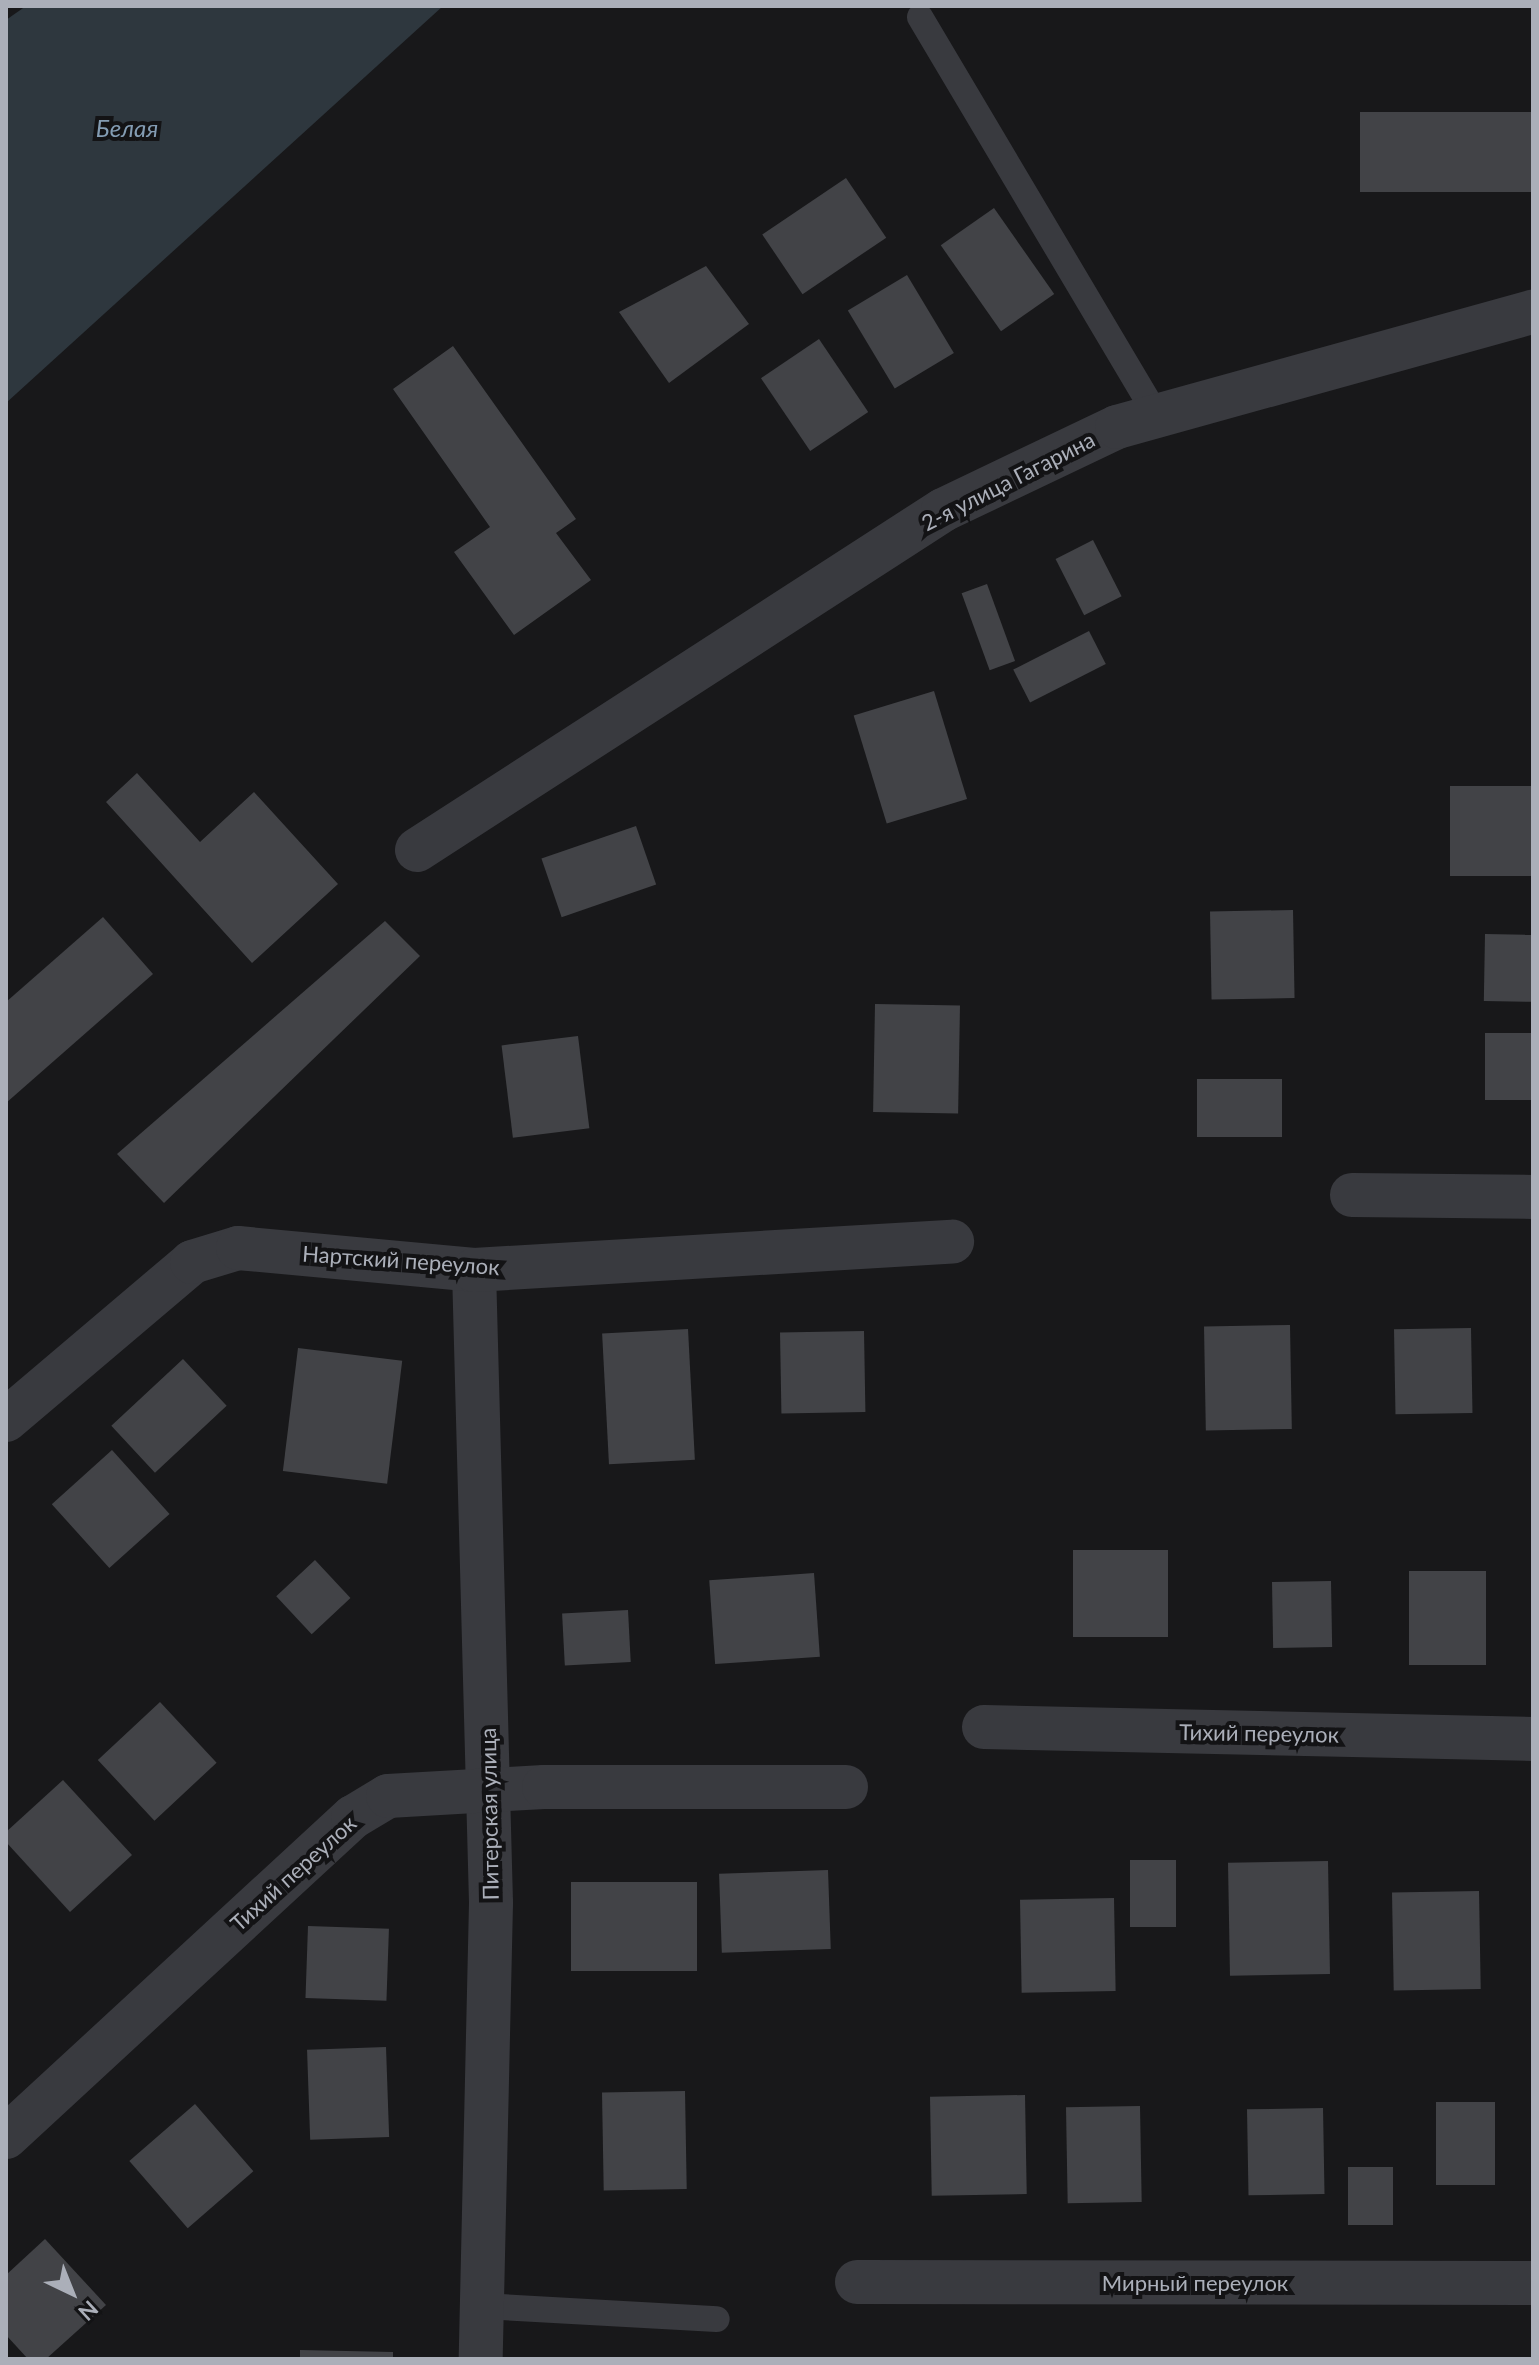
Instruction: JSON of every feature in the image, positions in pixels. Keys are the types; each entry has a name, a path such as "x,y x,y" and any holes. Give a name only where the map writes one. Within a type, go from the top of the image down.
{"street":[{"name":"2-я улица Гагарина","path":"417,850 943,510 1117,427 1533,312"},
{"path":"1352,1195 1533,1197"},
{"name":"Нартский переулок","path":"6,1420 192,1262 238,1248 474,1270 952,1242"},
{"name":"Питерская улица","path":"474,1270 490,1791 481,2359"},
{"name":"Тихий переулок","path":"984,1727 1533,1739"},
{"name":"Тихий переулок","path":"6,2137 353,1817 388,1796 490,1791 846,1787"},
{"name":"Мирный переулок","path":"857,2282 1533,2283"}],"lane":[{"path":"920,17 1156,415"},
{"path":"482,2306 717,2319"}],"water":[{"name":"Белая","path":"26,6 443,6 6,403 6,20"}],"building":[{"path":"1360,112 1533,112 1533,192 1360,192"},
{"path":"846,178 886,238 803,294 762,234"},
{"path":"994,208 1054,294 1001,331 941,245"},
{"path":"706,266 749,324 669,383 619,312"},
{"path":"907,275 954,353 895,389 848,311"},
{"path":"819,339 868,412 810,451 761,378"},
{"path":"453,346 576,519 556,533 591,580 514,635 454,552 490,527 393,389"},
{"path":"1093,540 1122,596 1084,615 1056,559"},
{"path":"987,584 1015,661 990,670 962,593"},
{"path":"1089,631 1106,664 1030,703 1013,670"},
{"path":"934,691 967,799 887,824 854,716"},
{"path":"137,773 200,842 254,792 338,884 252,963 106,802"},
{"path":"1450,786 1533,786 1533,876 1450,876"},
{"path":"636,826 656,885 562,917 541,859"},
{"path":"1293,910 1295,998 1212,999 1210,911"},
{"path":"103,917 153,974 6,1103 6,1002"},
{"path":"385,921 420,956 164,1203 117,1154"},
{"path":"1485,934 1533,935 1532,1002 1484,1001"},
{"path":"875,1004 960,1005 958,1113 873,1112"},
{"path":"1485,1033 1533,1033 1533,1100 1485,1100"},
{"path":"578,1036 589,1128 513,1138 502,1045"},
{"path":"1197,1079 1282,1079 1282,1137 1197,1137"},
{"path":"1290,1325 1292,1429 1206,1430 1204,1327"},
{"path":"1471,1328 1472,1413 1395,1414 1394,1329"},
{"path":"688,1329 695,1460 609,1464 602,1334"},
{"path":"864,1331 865,1412 781,1413 780,1332"},
{"path":"298,1348 402,1361 387,1484 283,1471"},
{"path":"183,1359 227,1406 155,1473 111,1426"},
{"path":"112,1450 170,1514 109,1568 52,1504"},
{"path":"1073,1550 1168,1550 1168,1637 1073,1637"},
{"path":"315,1560 350,1598 312,1634 276,1596"},
{"path":"1409,1571 1486,1571 1486,1665 1409,1665"},
{"path":"814,1573 820,1657 715,1664 709,1580"},
{"path":"1331,1581 1332,1647 1273,1648 1272,1582"},
{"path":"628,1610 631,1662 565,1665 562,1613"},
{"path":"160,1702 217,1763 154,1821 98,1760"},
{"path":"63,1780 132,1855 70,1912 6,1842 6,1832"},
{"path":"1130,1860 1176,1860 1176,1927 1130,1927"},
{"path":"1328,1861 1330,1974 1230,1976 1228,1863"},
{"path":"828,1870 831,1949 722,1953 719,1874"},
{"path":"571,1882 697,1882 697,1971 571,1971"},
{"path":"1479,1891 1481,1989 1394,1991 1392,1893"},
{"path":"1114,1898 1116,1991 1022,1993 1020,1900"},
{"path":"308,1926 389,1929 386,2001 305,1998"},
{"path":"386,2047 389,2137 310,2140 307,2050"},
{"path":"685,2091 687,2189 604,2190 602,2092"},
{"path":"1025,2095 1027,2194 932,2196 930,2097"},
{"path":"1436,2102 1495,2102 1495,2185 1436,2185"},
{"path":"195,2104 253,2171 188,2228 129,2161"},
{"path":"1140,2106 1142,2202 1068,2203 1066,2107"},
{"path":"1323,2108 1325,2194 1249,2195 1247,2109"},
{"path":"1348,2167 1393,2167 1393,2225 1348,2225"},
{"path":"45,2239 106,2305 46,2359 28,2359 6,2335 6,2275"},
{"path":"300,2350 393,2352 393,2359 300,2359"}]}
